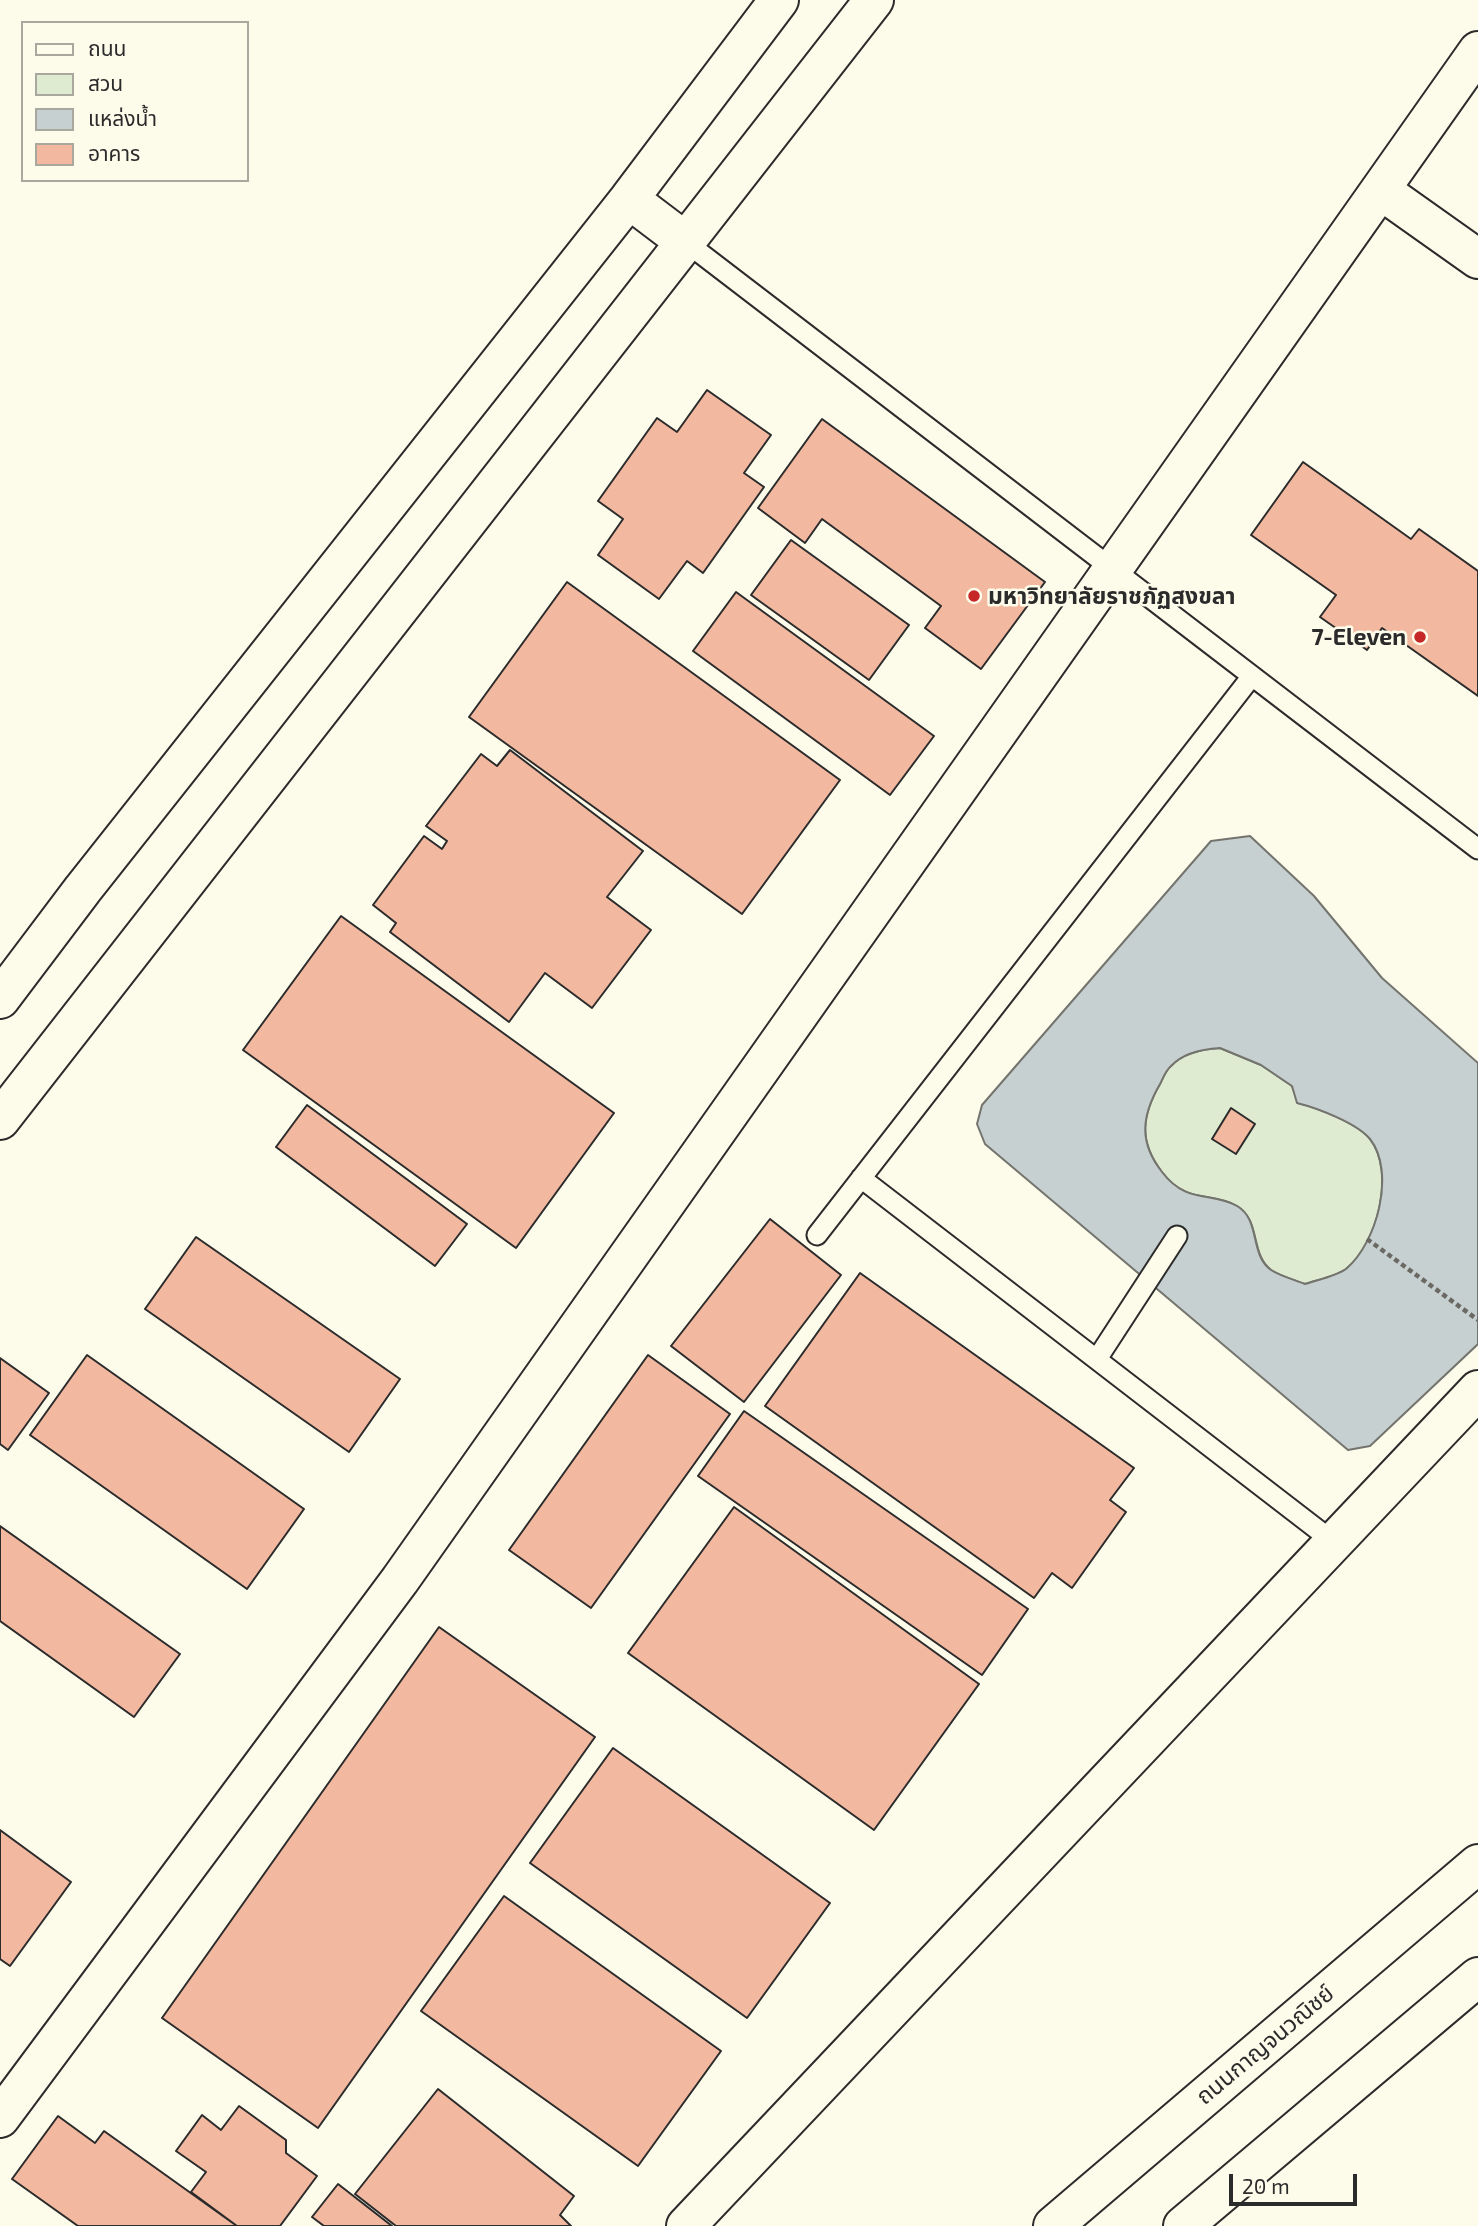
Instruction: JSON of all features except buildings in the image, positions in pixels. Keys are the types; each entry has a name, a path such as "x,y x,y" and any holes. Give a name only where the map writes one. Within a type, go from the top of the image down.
{"street":[{"path":"0,999 83,888 629,199 779,0"},
{"path":"0,1120 874,0"},
{"path":"0,2118 400,1580 1382,191 1478,51"},
{"path":"1382,191 1478,259"},
{"path":"629,199 687,243"},
{"path":"686,2226 1478,1390"},
{"name":"ถนนกาญจนวณิชย์","path":"1053,2226 1478,1864"},
{"path":"1183,2226 1478,1976"}],"lane":[{"path":"687,243 1478,849"},
{"path":"817,1235 1252,676"},
{"path":"861,1178 1335,1543"},
{"path":"1097,1359 1177,1236"}],"path":[{"path":"1367,1239 1478,1321"}],"green space":[{"path":"1220,1048 1261,1065 1292,1086 1298,1103 1326,1112 1364,1133 1378,1153 1382,1188 1374,1226 1357,1258 1346,1269 1305,1284 1271,1270 1260,1255 1253,1228 1244,1212 1227,1202 1181,1189 1171,1182 1154,1161 1146,1139 1146,1117 1166,1072 1187,1055"}],"water":[{"path":"1250,836 1314,896 1382,978 1478,1063 1478,1344 1370,1446 1348,1450 985,1144 977,1124 982,1105 1211,841","holes":["1220,1048 1261,1065 1292,1086 1297,1103 1336,1117 1364,1133 1378,1153 1382,1170 1382,1188 1374,1225 1357,1257 1346,1269 1305,1284 1271,1270 1264,1263 1253,1228 1244,1212 1237,1206 1190,1193 1171,1182 1154,1161 1146,1139 1146,1118 1154,1095 1168,1070 1181,1058"]}],"place":[{"name":"มหาวิทยาลัยราชภัฏสงขลา","path":"974,596"},
{"name":"7-Eleven","path":"1420,637"}]}
